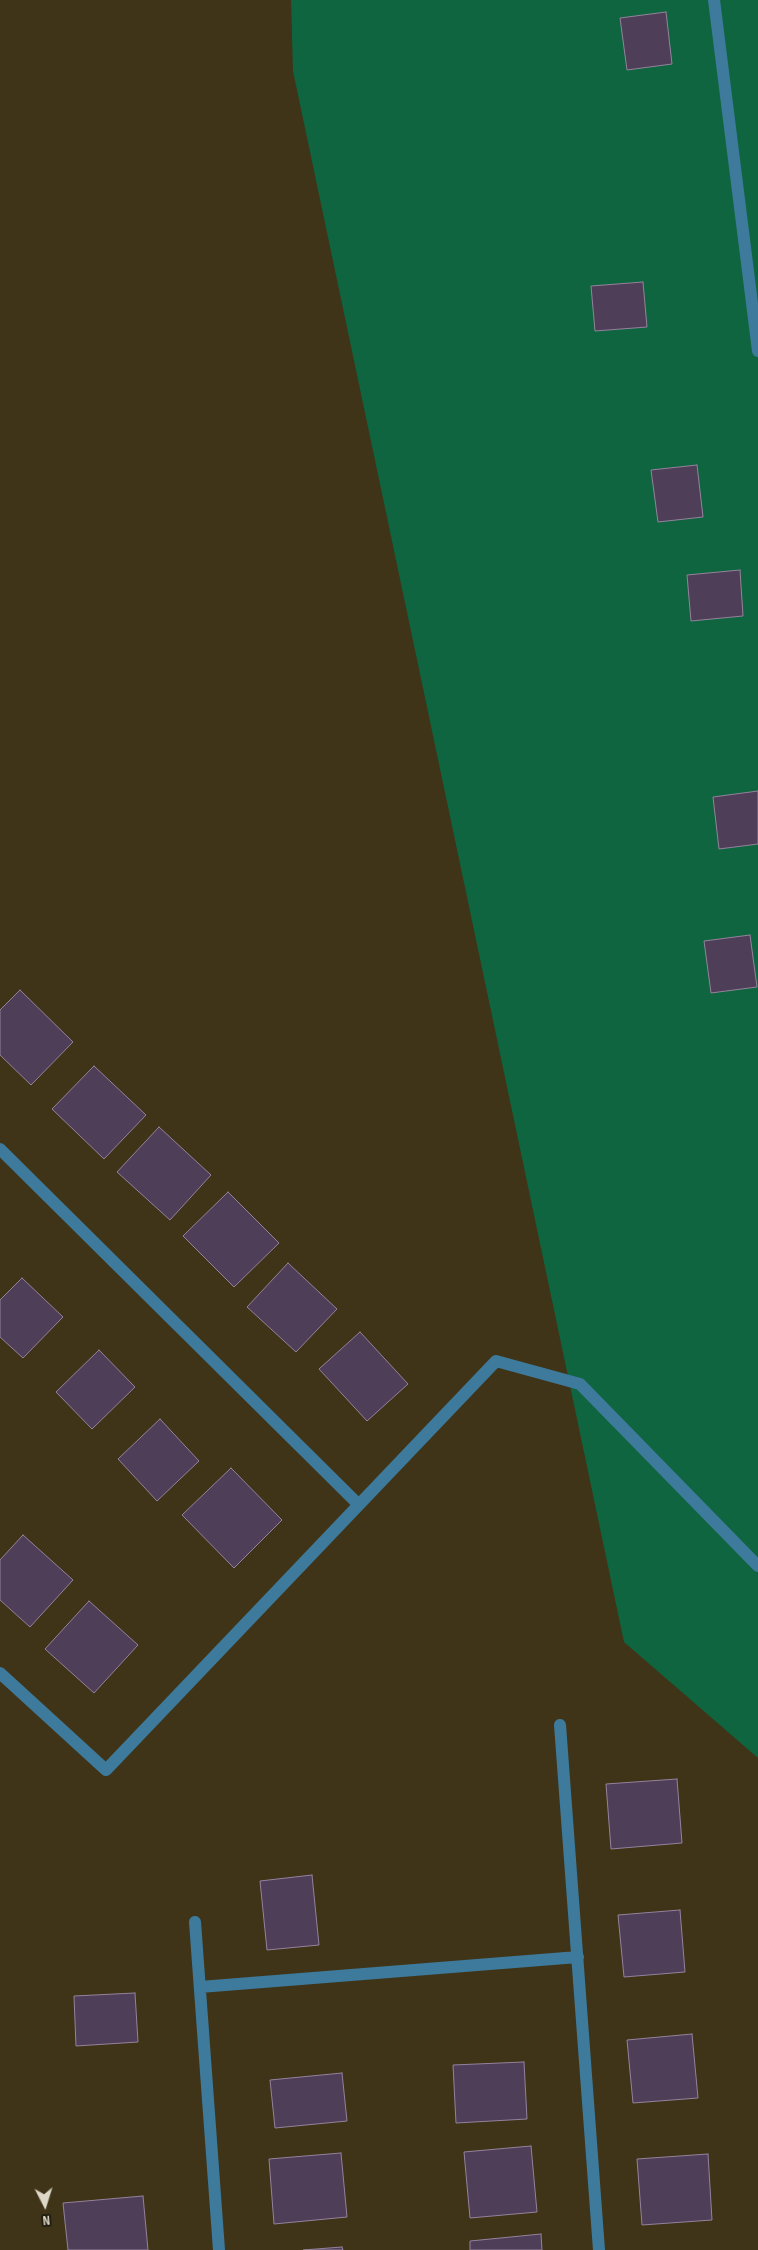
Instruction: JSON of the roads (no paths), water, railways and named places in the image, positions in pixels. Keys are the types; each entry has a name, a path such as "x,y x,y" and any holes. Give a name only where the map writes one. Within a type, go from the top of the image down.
{"street":[{"path":"714,0 758,351"},
{"path":"0,1149 359,1505"},
{"path":"0,1673 106,1770 496,1361 580,1384 758,1566"},
{"path":"560,1725 599,2250"},
{"path":"195,1922 219,2250"},
{"path":"200,1986 578,1957"}]}
